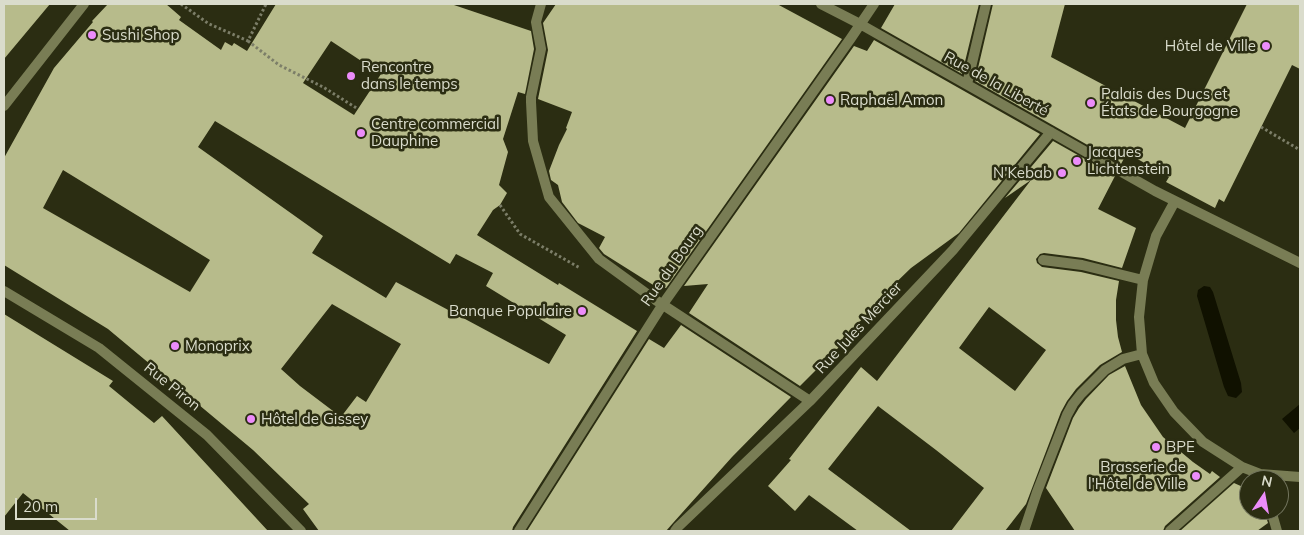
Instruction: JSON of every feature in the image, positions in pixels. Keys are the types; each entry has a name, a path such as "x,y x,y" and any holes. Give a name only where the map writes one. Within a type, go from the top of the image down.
{"street":[{"path":"4,106 84,4"},
{"path":"541,4 536,22 541,49 531,97 533,141 549,197 599,259 654,299 810,401"},
{"name":"Rue de la Liberté","path":"821,4 967,84 1154,191 1300,263"},
{"name":"Rue du Bourg","path":"520,531 663,304 874,4"},
{"path":"967,84 986,4"},
{"name":"Rue Jules Mercier","path":"675,531 810,401 953,250 1051,132"},
{"path":"1175,201 1156,236 1142,280 1139,317 1142,354 1154,383 1174,412 1203,442 1247,470"},
{"path":"1043,260 1082,265 1142,280"},
{"name":"Rue Piron","path":"4,292 99,348 207,435 301,531"},
{"path":"1024,531 1067,415 1081,394 1105,370 1123,359 1142,354"},
{"path":"1170,531 1242,467"}],"path":[{"path":"181,4 209,24 248,41 279,65 323,87 358,109"},
{"path":"248,41 266,4"},
{"path":"1261,127 1300,150"},
{"path":"500,205 520,234 585,271 599,259"}],"shaded area":[{"path":"1204,286 1210,287 1213,292 1241,383 1242,392 1236,398 1228,396 1224,387 1197,296 1198,290"},
{"path":"1300,404 1300,428 1294,433 1282,419"}],"building":[{"path":"4,4 50,4 4,59"},
{"path":"108,4 166,4 181,17 179,20 221,50 225,42 232,46 234,43 247,51 276,4 451,4 531,31 534,49 525,94 518,92 503,139 508,152 499,185 507,193 500,205 493,210 477,235 637,331 512,531 319,531 303,509 309,504 253,450 108,329 4,265 4,158 54,68","holes":["331,41 381,74 354,115 303,83","215,121 450,264 456,254 493,273 486,286 566,335 549,364 396,282 386,298 312,253 323,236 198,147","63,170 210,260 190,292 43,208","332,304 401,344 366,402 357,396 341,417 281,369"]},
{"path":"556,4 777,4 842,39 666,288 658,288 604,254 599,248 605,237 578,223 562,202 558,185 551,180 549,171 567,129 572,112 538,99 548,50 543,23"},
{"path":"895,4 979,4 962,74 881,28"},
{"name":"Palais des Ducs et États de Bourgogne","path":"993,4 1065,4 1051,57 1185,128 1247,4 1300,4 1300,69 1292,65 1224,202 1219,199 1215,208 1166,182 1169,177 1127,153 1121,164 975,81"},
{"path":"874,40 1040,134 959,233 911,268 880,298 882,300 800,386 689,313 708,284 684,286 854,46 867,51"},
{"path":"1053,141 1115,176 1098,209 1136,228 1122,268 1083,258 1044,253 1040,254 1036,259 1037,263 1042,267 1081,272 1119,281 1116,300 1116,320 1122,352 1100,365 1067,401 1061,412 1026,504 1005,531 951,531 984,488 878,406 828,469 911,531 858,531 809,495 795,511 768,486 791,460 789,459 861,367 877,381 1031,180 1005,198","holes":["989,307 1046,350 1015,391 959,348"]},
{"path":"4,314 113,381 109,386 154,423 162,416 268,531 70,531 23,493 4,517"},
{"path":"681,325 791,397 732,457 666,531 527,531 649,339 664,348"},
{"path":"1125,366 1141,405 1163,437 1210,474 1212,471 1220,477 1165,526 1163,531 1075,531 1046,488 1073,418 1079,408 1109,375"},
{"path":"1234,483 1239,485 1239,520 1267,520 1268,523 1257,531 1180,531"}],"place":[{"name":"Sushi Shop","path":"92,35"},
{"name":"Hôtel de Ville","path":"1266,46"},
{"name":"Rencontre dans le temps","path":"351,76"},
{"name":"Raphaël Amon","path":"830,100"},
{"name":"Palais des Ducs et États de Bourgogne","path":"1091,103"},
{"name":"Centre commercial Dauphine","path":"361,133"},
{"name":"Jacques Lichtenstein","path":"1077,161"},
{"name":"N'Kebab","path":"1062,173"},
{"name":"Banque Populaire","path":"582,311"},
{"name":"Monoprix","path":"175,346"},
{"name":"Hôtel de Gissey","path":"251,419"},
{"name":"BPE","path":"1156,447"},
{"name":"Brasserie de l'Hôtel de Ville","path":"1196,476"}]}
